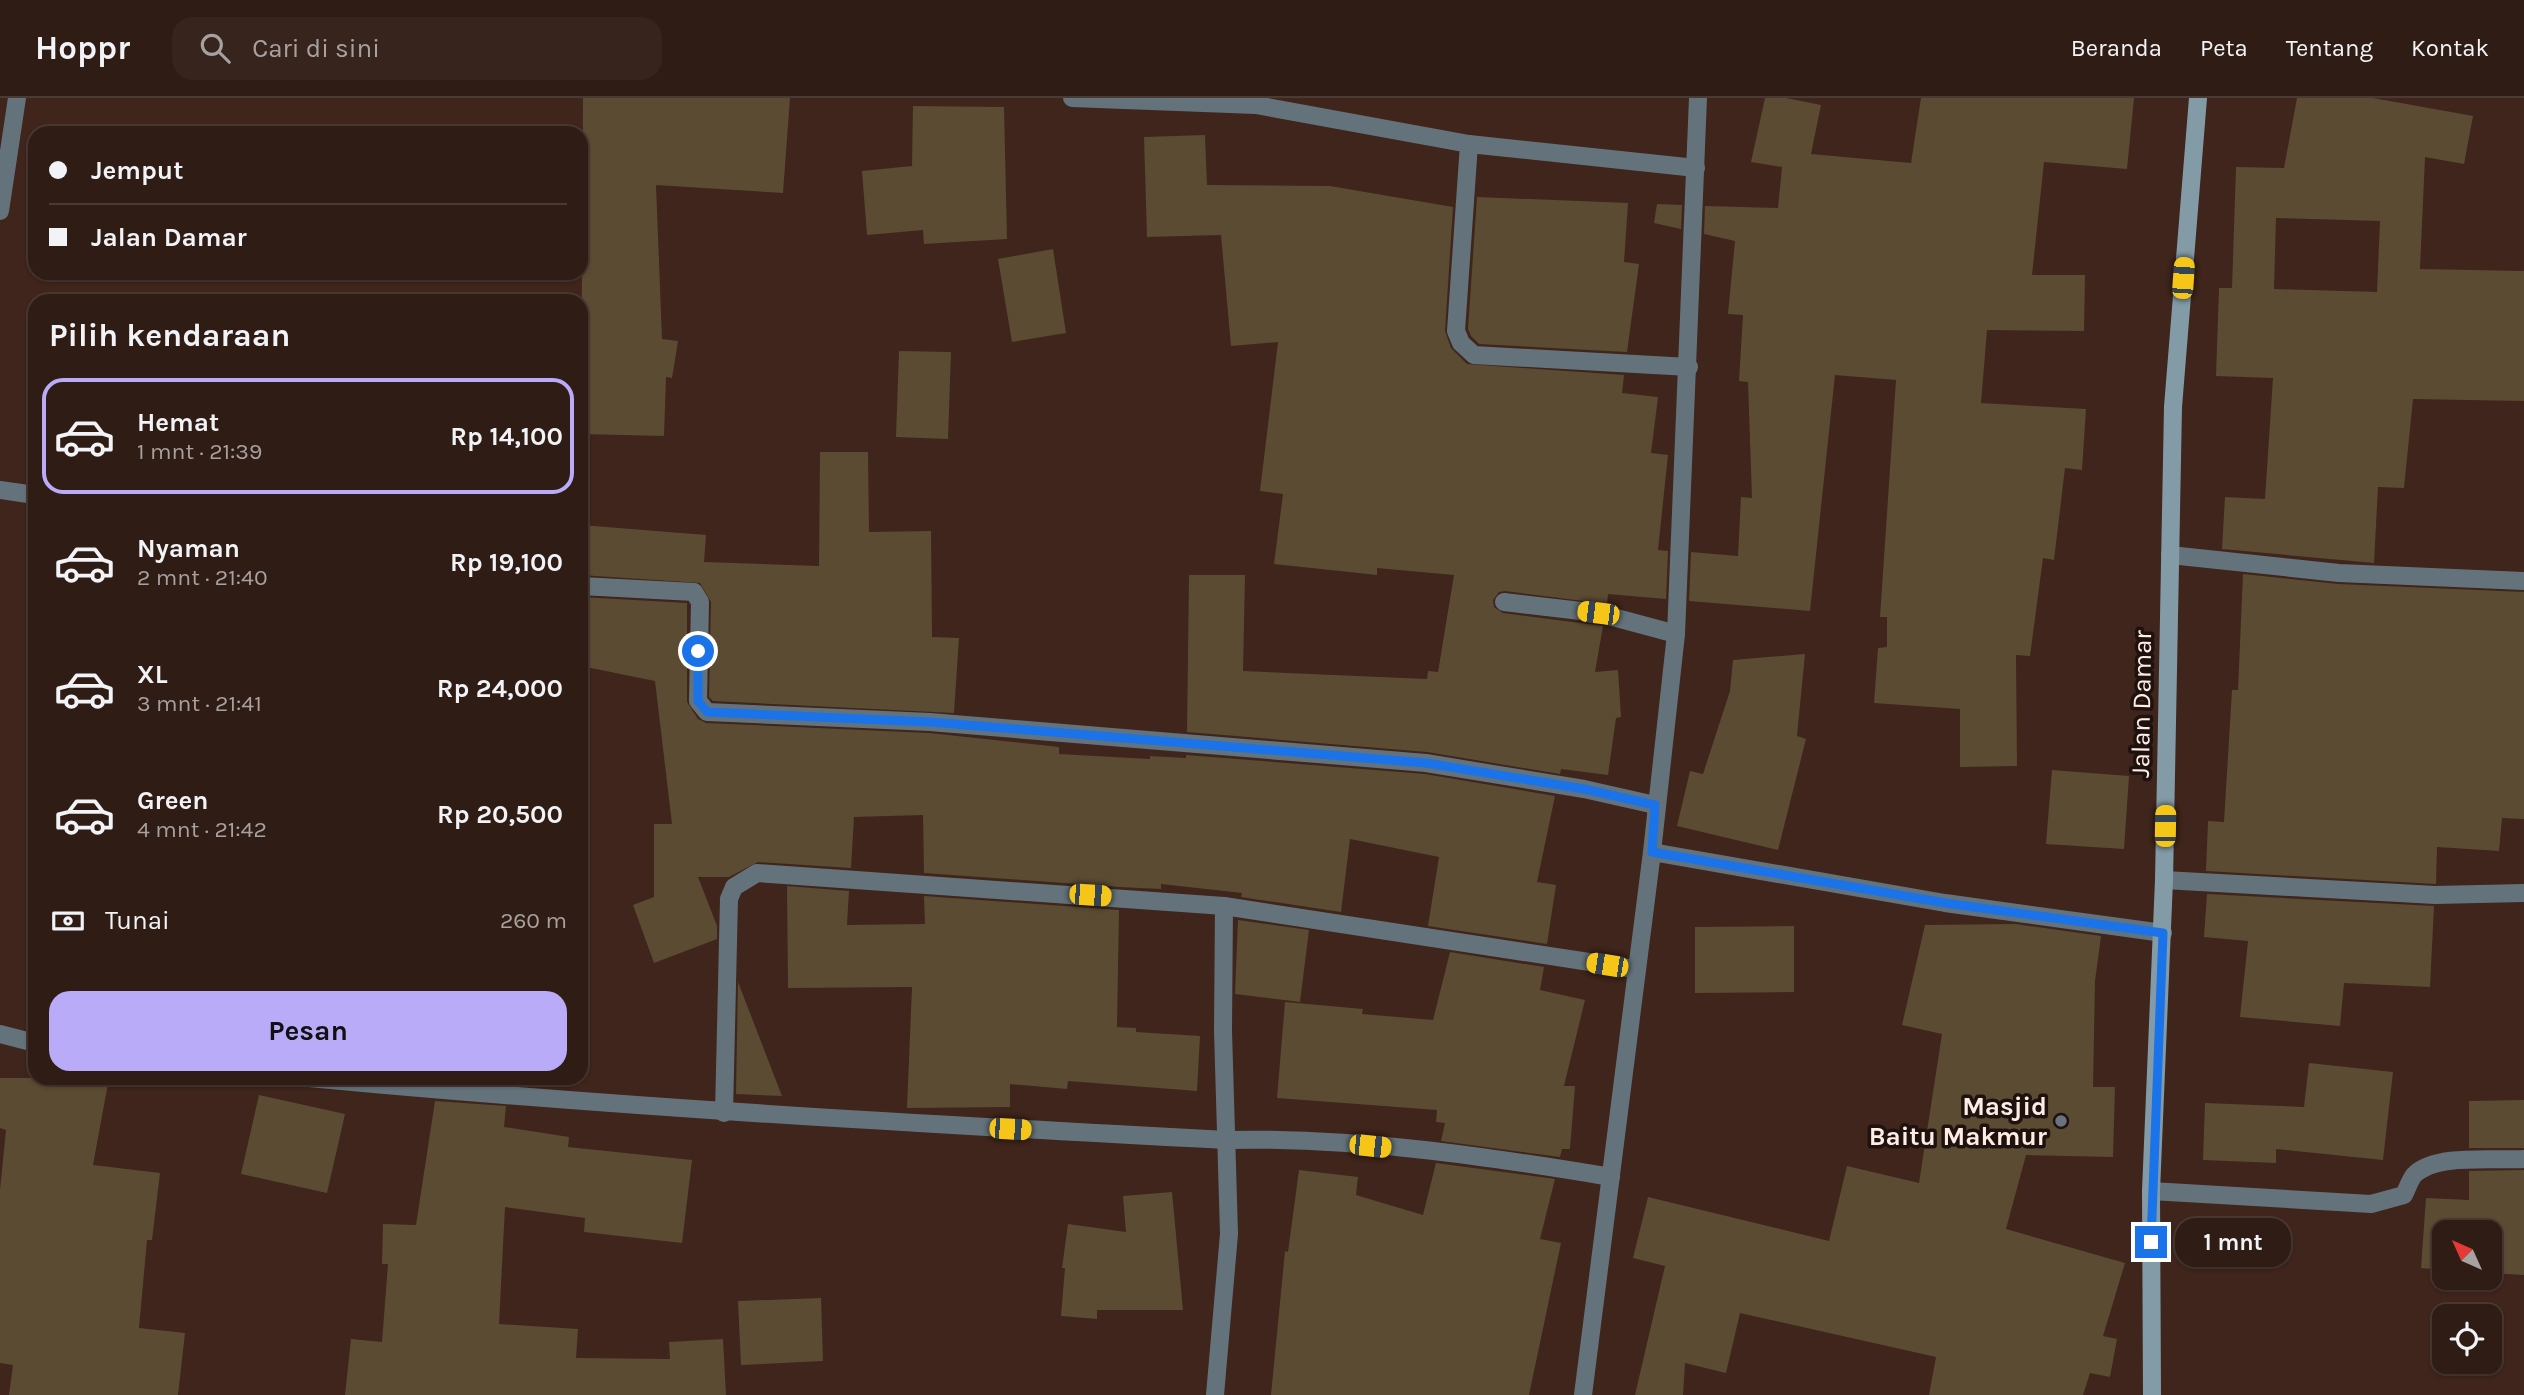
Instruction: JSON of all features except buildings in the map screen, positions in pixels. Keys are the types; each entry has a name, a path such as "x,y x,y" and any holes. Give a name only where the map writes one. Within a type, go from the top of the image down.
{"street":[{"path":"0,211 17,98"},
{"path":"1072,98 1256,105 1469,144 1696,168"},
{"path":"1583,1395 1635,969 1652,852 1655,805 1676,634 1698,98"},
{"name":"Jalan Damar","path":"2152,1395 2151,1191 2163,933 2173,407 2197,98"},
{"path":"1469,144 1456,331 1465,348 1474,355 1689,367"},
{"path":"0,490 28,494"},
{"path":"2170,555 2339,573 2524,581"},
{"path":"588,586 694,592 700,602 698,701 707,712 930,722 1426,763 1584,789 1655,805"},
{"path":"1504,602 1598,613 1676,634"},
{"path":"1652,852 1945,903 2163,933"},
{"path":"724,1112 729,899 734,887 747,876 757,873 1224,906 1635,969"},
{"path":"2164,880 2435,895 2524,893"},
{"path":"1215,1395 1229,1234 1223,1031 1224,906"},
{"path":"0,1034 28,1041"},
{"path":"394,1085 724,1112 1227,1140 1294,1139 1524,1162 1611,1177"},
{"path":"2151,1191 2371,1203 2404,1195 2413,1177 2427,1166 2445,1162 2524,1159"}],"place":[{"name":"Masjid Baitu Makmur","path":"2061,1121"}],"route":[{"path":"698,651 698,701 707,712 930,722 1426,763 1584,789 1655,805 1652,852 1945,903 2163,933 2151,1242"}]}
